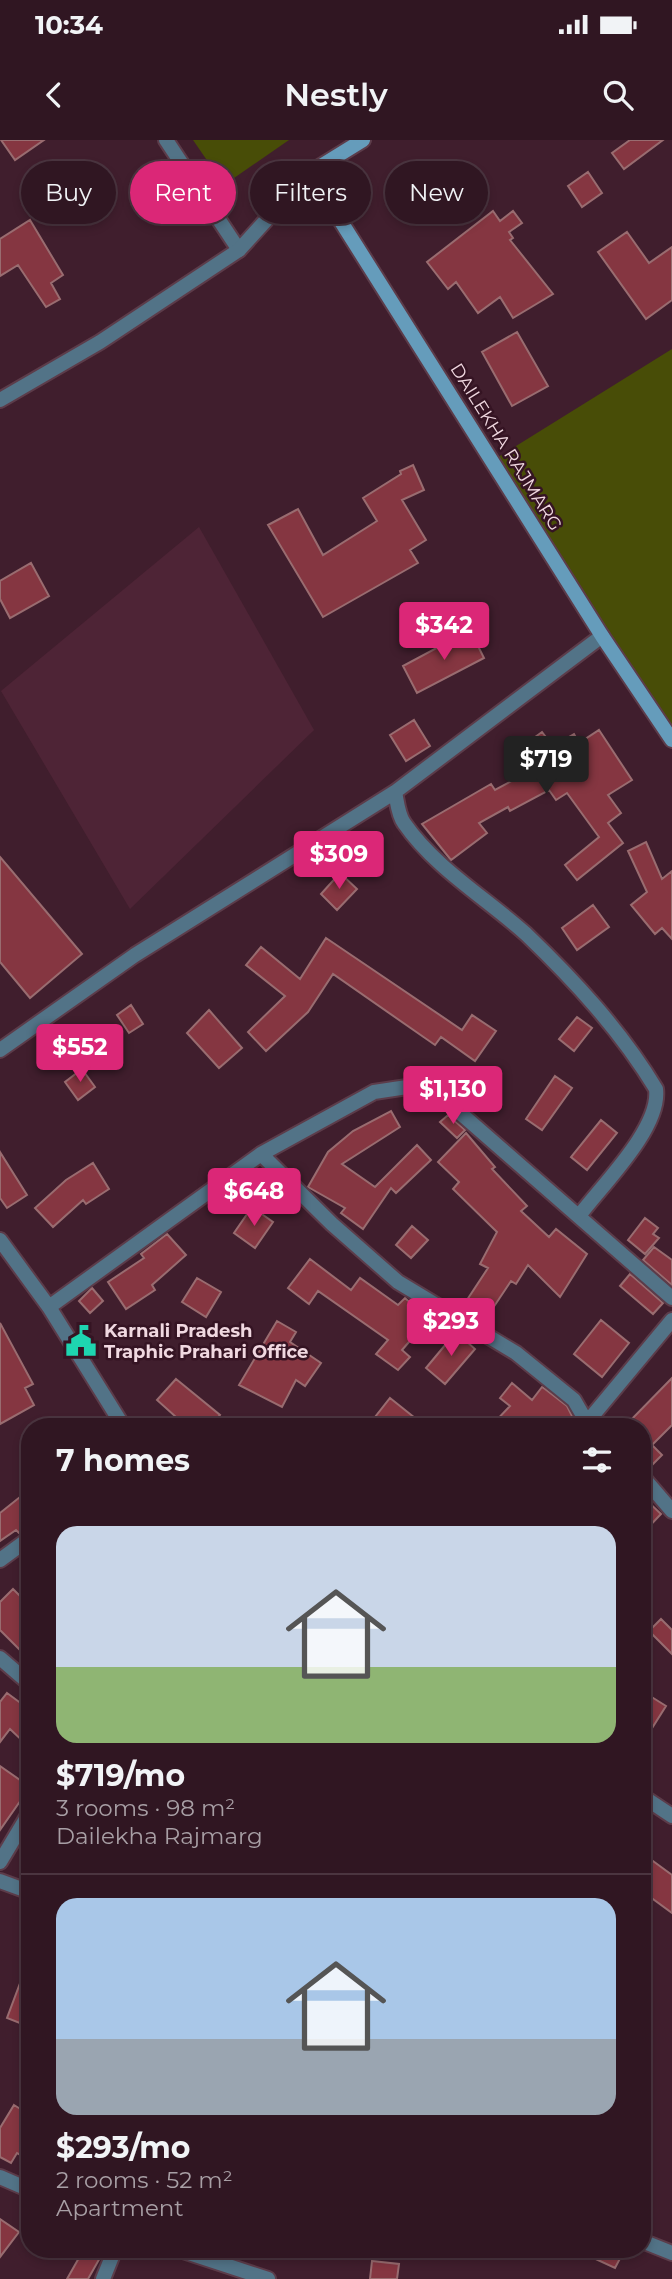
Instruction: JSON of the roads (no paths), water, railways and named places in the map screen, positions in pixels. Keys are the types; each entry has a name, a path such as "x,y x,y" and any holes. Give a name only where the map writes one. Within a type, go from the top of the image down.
{"main road":[{"path":"328,161 363,140"},
{"name":"DAILEKHA RAJMARG","path":"343,224 602,636 672,740"}],"street":[{"path":"166,140 239,250"},
{"path":"0,400 100,342 239,250 262,224"},
{"path":"0,1050 135,956 395,792 602,636"},
{"path":"395,792 402,821 439,861 524,933 572,979 598,1008 656,1089 657,1103 651,1122 603,1191 579,1216"},
{"path":"48,1307 261,1154 374,1092 427,1084 672,1298"},
{"path":"261,1154 332,1224 398,1282 516,1353 574,1399 584,1418"},
{"path":"0,1241 48,1307 118,1418"},
{"path":"593,1418 672,1320"},
{"path":"651,1486 672,1511"},
{"path":"0,1560 21,1545"},
{"path":"0,1658 21,1676"},
{"path":"651,1802 672,1816"},
{"path":"0,1863 21,1827"},
{"path":"0,1881 21,1889"},
{"path":"0,2177 21,2186"},
{"path":"651,2244 672,2252"},
{"path":"103,2279 111,2258"},
{"path":"204,2258 268,2279"}],"place":[{"name":"Karnali Pradesh Traphic Prahari Office","path":"81,1341"}]}
